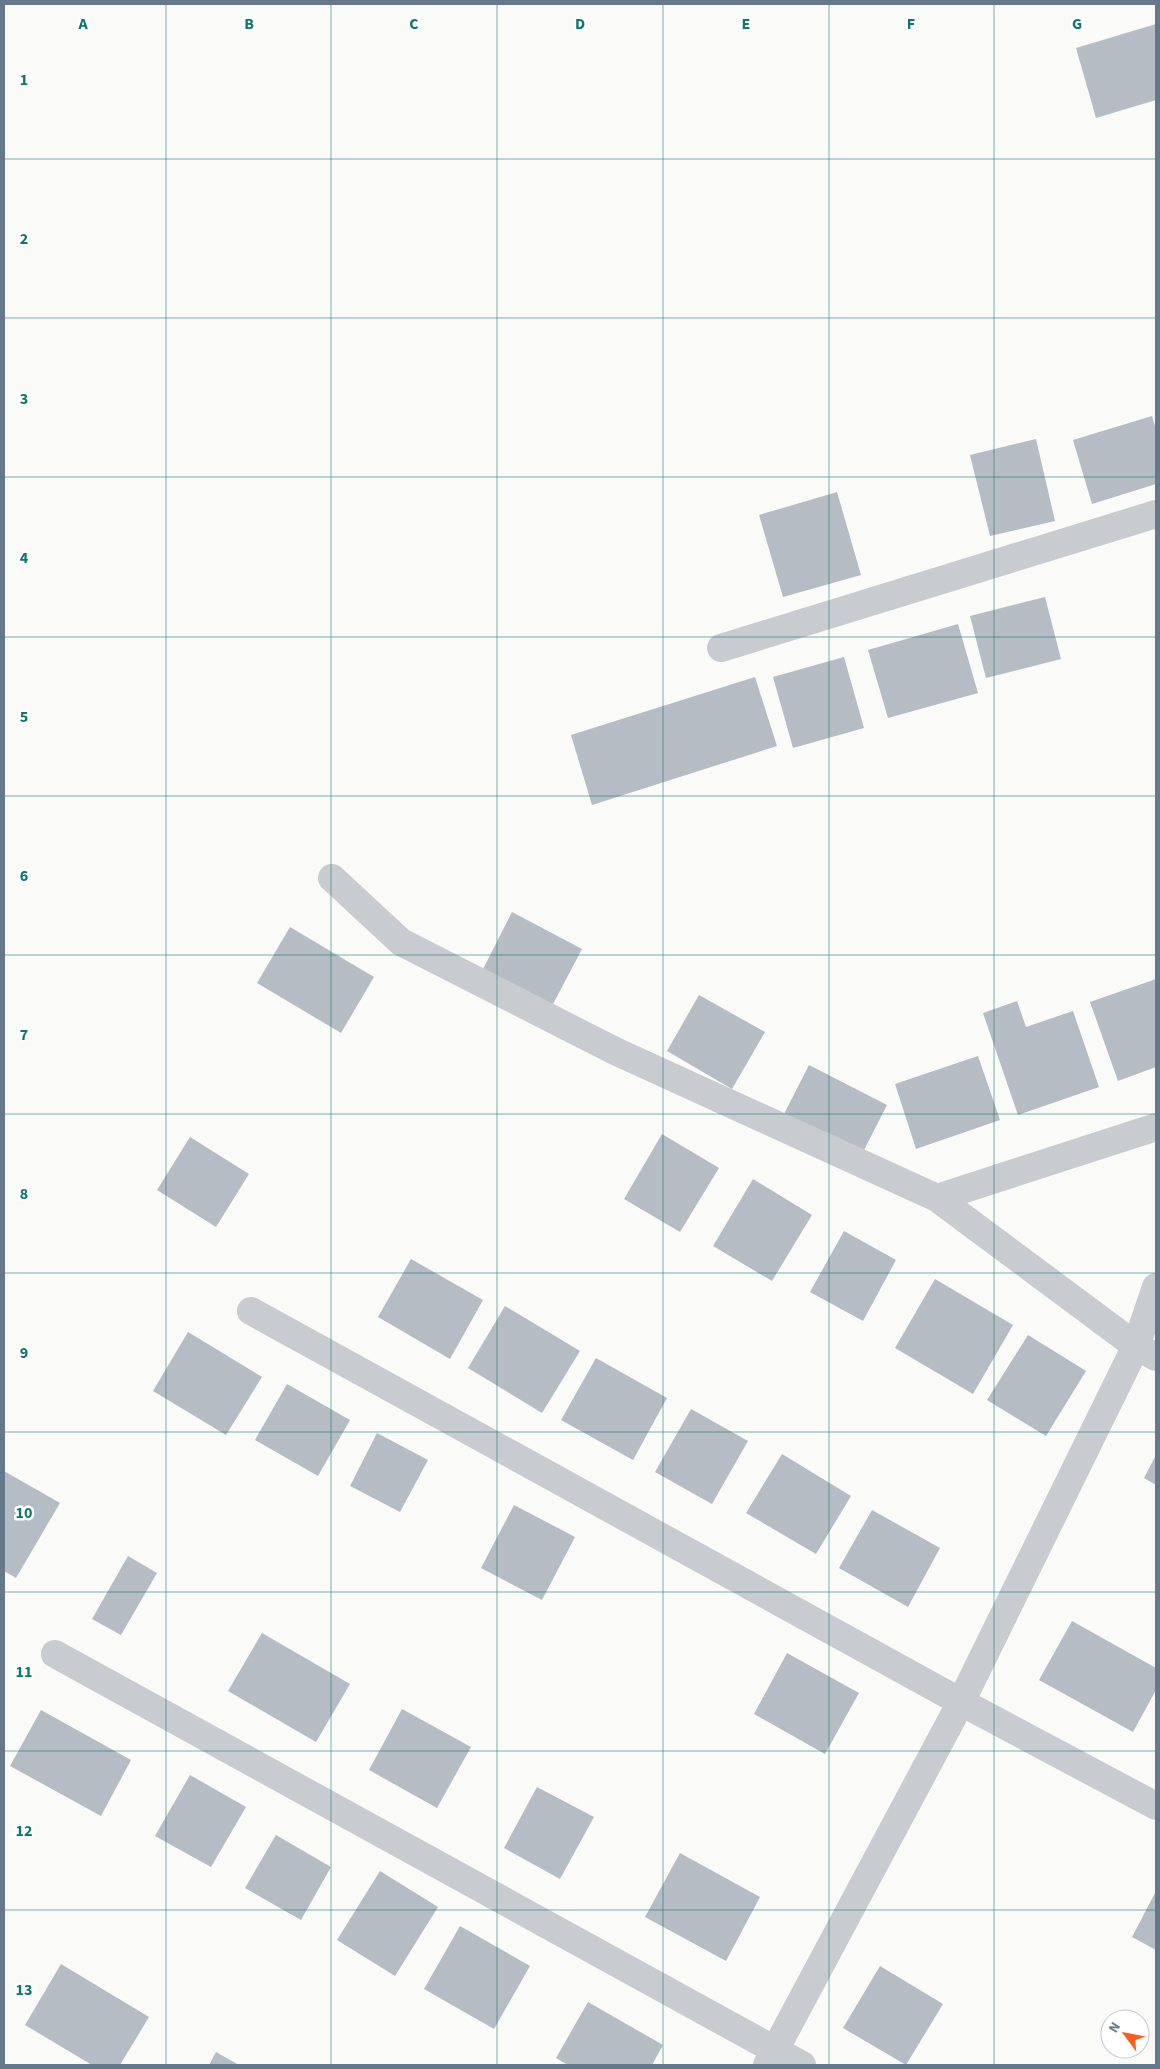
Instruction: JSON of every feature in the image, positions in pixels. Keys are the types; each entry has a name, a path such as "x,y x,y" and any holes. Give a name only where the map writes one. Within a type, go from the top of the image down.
{"street":[{"path":"721,648 1156,514"},
{"path":"332,878 401,942 615,1050 937,1198 1146,1352"},
{"path":"937,1198 1156,1127"},
{"path":"771,2058 1146,1352 1156,1287"},
{"path":"251,1311 961,1702 1156,1806"},
{"path":"55,1654 771,2058 802,2065"}],"building":[{"path":"1156,24 1156,100 1096,118 1076,48"},
{"path":"1152,416 1156,429 1156,484 1092,504 1073,440"},
{"path":"1036,439 1055,521 990,536 970,455"},
{"path":"837,492 861,575 783,597 759,515"},
{"path":"1045,597 1061,659 986,678 970,616"},
{"path":"958,624 978,693 888,718 868,650"},
{"path":"844,657 864,728 793,748 773,677"},
{"path":"755,677 777,746 592,805 571,735"},
{"path":"512,912 582,949 552,1006 483,969"},
{"path":"290,927 374,977 341,1033 257,983"},
{"path":"1156,979 1156,1067 1118,1081 1090,1002"},
{"path":"699,995 765,1032 732,1089 667,1051"},
{"path":"1017,1001 1026,1027 1073,1011 1099,1087 1018,1115 983,1013"},
{"path":"978,1056 1000,1120 916,1149 895,1084"},
{"path":"809,1065 887,1105 861,1156 783,1116"},
{"path":"662,1134 719,1168 680,1232 624,1199"},
{"path":"190,1137 249,1174 216,1227 157,1190"},
{"path":"753,1179 812,1215 772,1281 713,1246"},
{"path":"844,1231 896,1260 863,1321 810,1292"},
{"path":"411,1259 483,1300 450,1359 378,1317"},
{"path":"935,1279 1013,1325 973,1394 895,1348"},
{"path":"505,1306 580,1351 542,1413 468,1368"},
{"path":"188,1332 262,1377 226,1435 153,1391"},
{"path":"1028,1335 1086,1371 1046,1436 987,1400"},
{"path":"596,1358 667,1398 633,1460 561,1420"},
{"path":"287,1384 350,1420 318,1476 255,1440"},
{"path":"691,1409 748,1441 712,1504 655,1472"},
{"path":"377,1433 428,1460 400,1512 350,1486"},
{"path":"782,1454 851,1496 816,1554 746,1513"},
{"path":"1156,1455 1156,1485 1144,1478"},
{"path":"4,1471 60,1503 16,1578 4,1571"},
{"path":"514,1505 575,1537 542,1600 481,1568"},
{"path":"872,1510 940,1548 908,1607 839,1568"},
{"path":"128,1556 157,1573 121,1635 92,1619"},
{"path":"1072,1621 1156,1668 1156,1690 1133,1732 1039,1680"},
{"path":"262,1633 350,1684 316,1742 228,1691"},
{"path":"787,1653 859,1693 825,1754 754,1714"},
{"path":"402,1709 471,1747 437,1808 369,1770"},
{"path":"41,1710 131,1760 101,1816 10,1766"},
{"path":"190,1775 246,1807 211,1867 155,1836"},
{"path":"537,1787 594,1817 560,1879 504,1848"},
{"path":"276,1835 331,1867 301,1920 245,1888"},
{"path":"680,1853 760,1897 726,1961 645,1917"},
{"path":"380,1871 438,1907 395,1976 337,1940"},
{"path":"1156,1891 1156,1950 1132,1937"},
{"path":"460,1926 530,1966 494,2029 424,1989"},
{"path":"61,1964 149,2017 120,2065 92,2065 25,2025"},
{"path":"880,1966 943,2004 906,2065 843,2028"},
{"path":"588,2002 663,2045 652,2065 568,2065 556,2058"},
{"path":"216,2052 239,2065 209,2065"}]}
